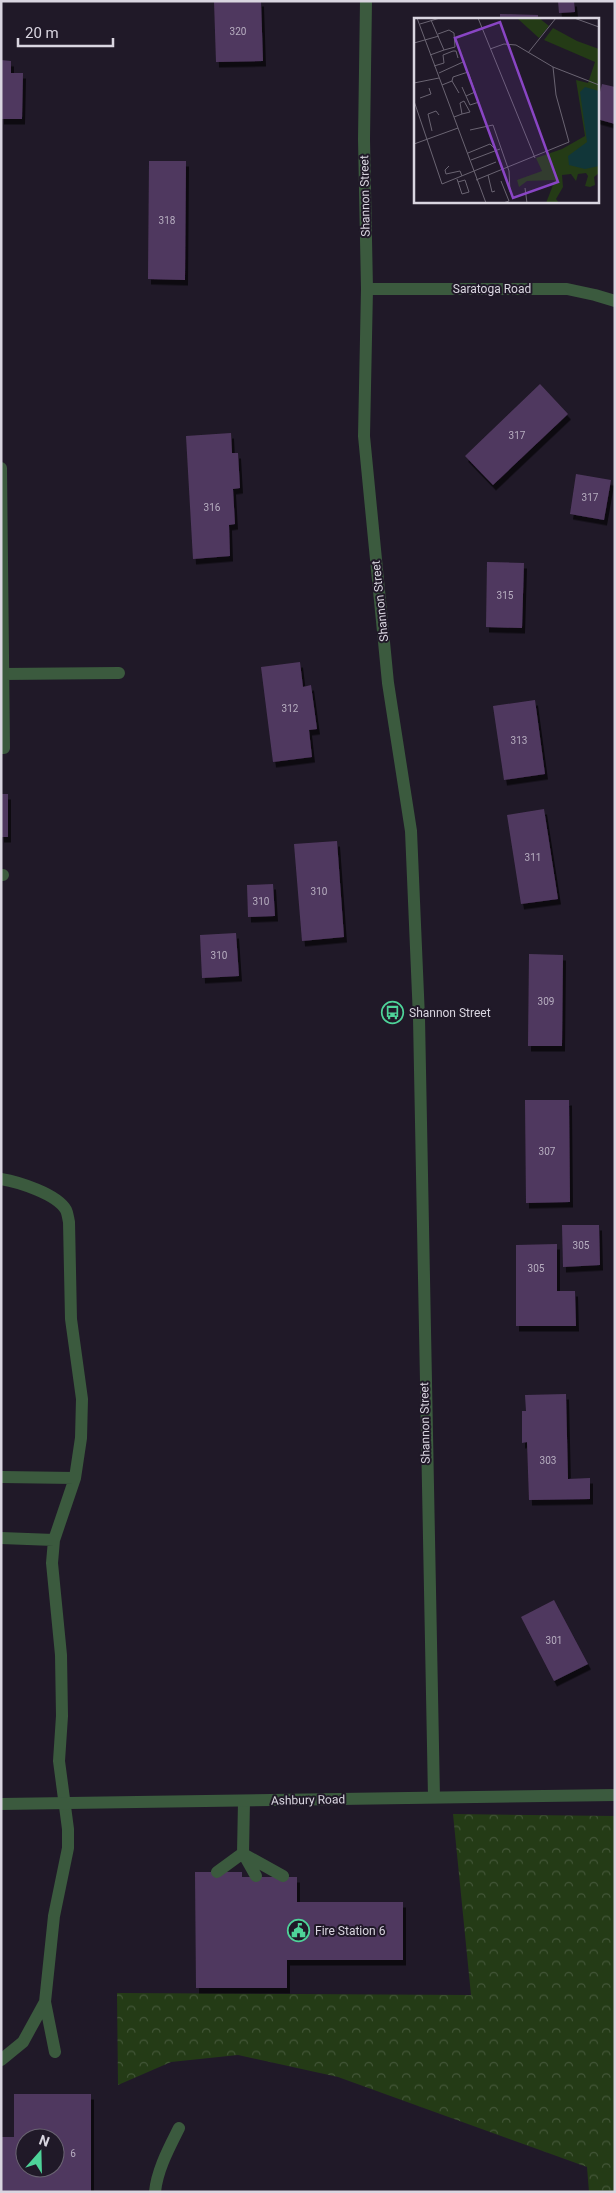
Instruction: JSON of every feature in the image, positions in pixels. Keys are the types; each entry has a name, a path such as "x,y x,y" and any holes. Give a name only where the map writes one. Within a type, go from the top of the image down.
{"street":[{"name":"Shannon Street","path":"366,1 364,140 367,289 364,436 388,683 411,831 419,1018 434,1798"},
{"name":"Saratoga Road","path":"367,289 567,289 595,294 615,301"},
{"path":"1,468 4,748 1,748"},
{"path":"3,674 119,673"},
{"path":"1,1179 12,1181 54,1198 66,1209 69,1222 71,1319 82,1399 81,1438 75,1478 54,1540 52,1563 61,1655 62,1716 59,1760 68,1829 68,1848 54,1916 45,2002 55,2052"},
{"path":"1,1477 75,1478"},
{"path":"1,1538 54,1540"},
{"name":"Ashbury Road","path":"1,1804 615,1795"},
{"path":"244,1801 243,1853 256,1876"},
{"path":"217,1872 243,1853"},
{"path":"243,1853 283,1876"},
{"path":"1,2060 23,2042 45,2002"},
{"path":"155,2192 156,2183 179,2128"}],"green space":[{"path":"453,1814 615,1816 615,2192 589,2192 587,2167 338,2077 238,2055 171,2062 118,2085 117,1993 471,1995"}],"building":[{"path":"214,1 261,1 263,61 216,62"},
{"path":"558,1 574,1 575,12 559,13"},
{"path":"500,14 538,15 538,18 500,18"},
{"path":"1,60 11,61 11,73 23,73 22,119 1,119"},
{"path":"602,84 615,87 615,124 598,119 598,100"},
{"path":"149,161 186,161 185,280 148,279"},
{"path":"540,384 568,414 493,485 465,456"},
{"path":"231,433 232,453 238,453 240,488 233,489 235,524 229,525 230,556 193,559 186,436"},
{"path":"576,474 611,480 604,520 570,514"},
{"path":"487,562 524,563 522,628 486,627"},
{"path":"300,662 303,687 311,685 317,729 309,730 312,757 273,762 261,667"},
{"path":"535,700 545,774 504,780 493,706"},
{"path":"1,794 8,794 8,837 1,837"},
{"path":"544,809 558,899 521,904 507,815"},
{"path":"337,841 344,937 302,941 294,844"},
{"path":"273,884 275,916 248,917 247,885"},
{"path":"236,933 239,976 202,978 200,935"},
{"path":"529,954 563,955 562,1046 528,1046"},
{"path":"525,1100 569,1100 570,1202 526,1203"},
{"path":"562,1225 599,1225 600,1265 563,1267"},
{"path":"557,1244 557,1291 575,1291 576,1326 516,1326 516,1245"},
{"path":"566,1394 568,1479 590,1478 590,1499 529,1500 527,1442 522,1443 522,1411 526,1411 525,1395"},
{"path":"554,1600 588,1664 554,1681 521,1617"},
{"name":"Fire Station 6","path":"195,1872 242,1872 242,1877 297,1877 297,1902 403,1902 403,1960 287,1960 287,1988 196,1988"},
{"path":"14,2094 91,2094 91,2192 1,2192 1,2137 14,2137"}],"place":[{"name":"Shannon Street","path":"393,1013"},
{"name":"Fire Station 6","path":"299,1931"}]}
